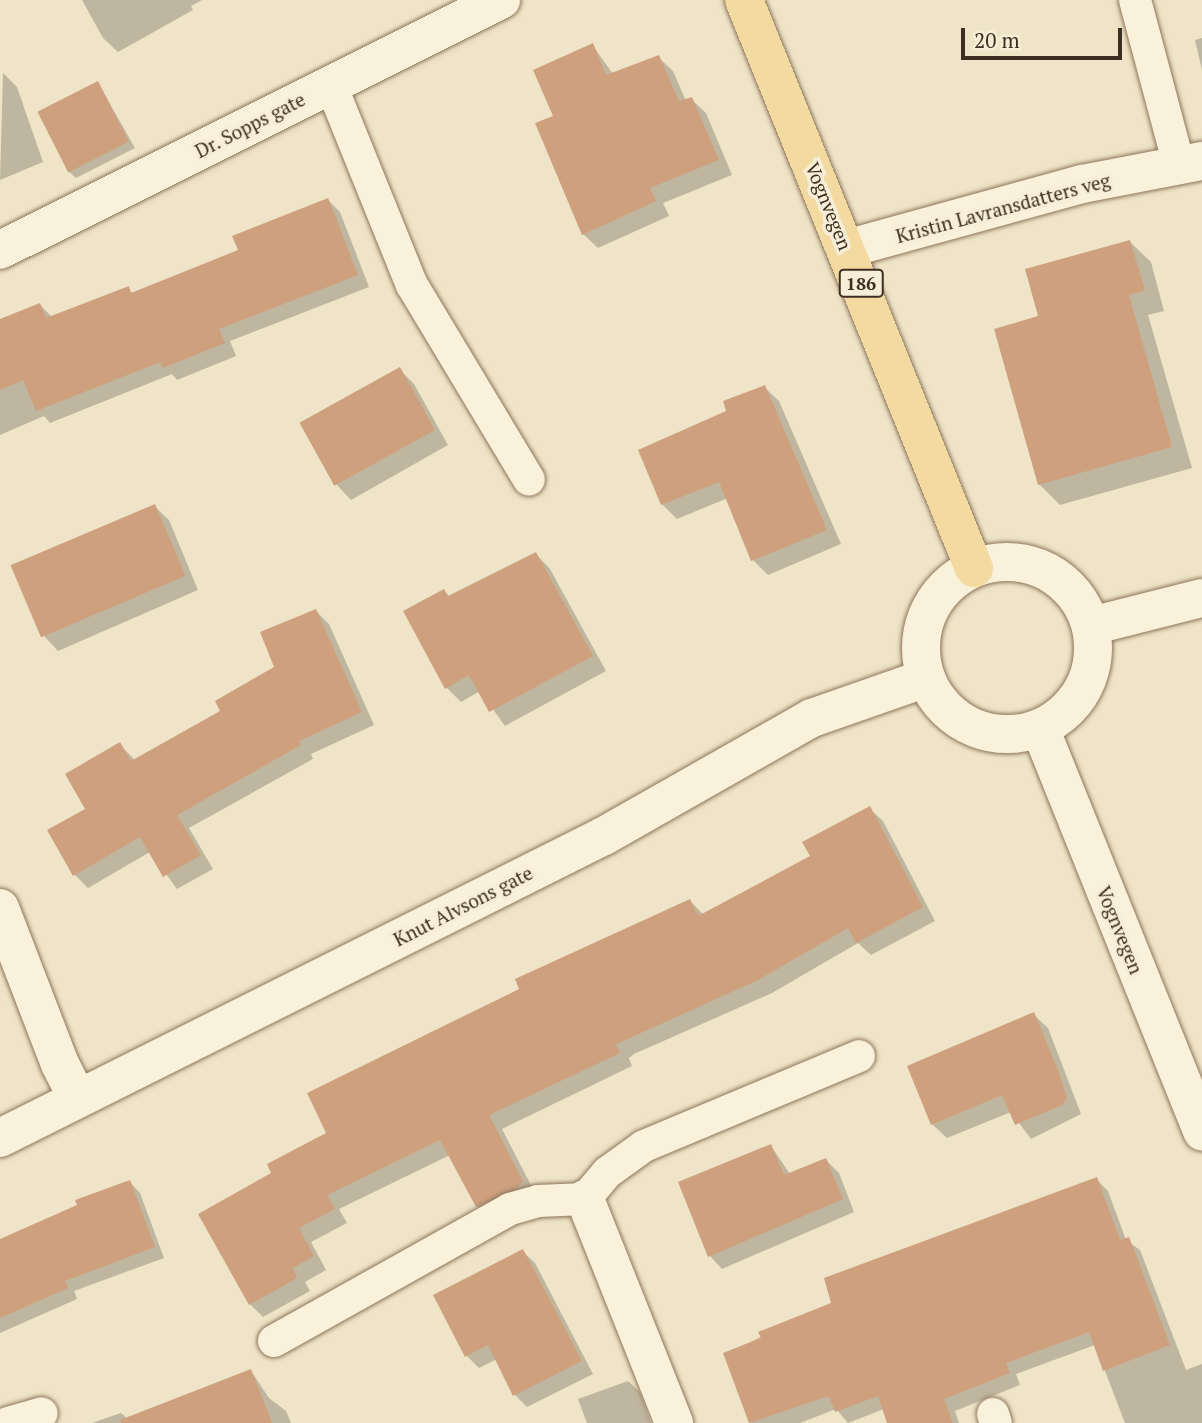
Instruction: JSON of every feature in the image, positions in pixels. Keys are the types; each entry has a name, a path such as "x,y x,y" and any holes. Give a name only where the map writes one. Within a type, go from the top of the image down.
{"main road":[{"name":"Dr. Sopps gate","path":"0,250 501,0"},
{"name":"Vognvegen","path":"744,0 974,568"},
{"name":"Kristin Lavransdatters veg","path":"846,249 1082,184 1191,163"},
{"path":"1003,561 1032,565 1059,578 1079,599 1091,626 1094,651 1078,697 1061,715 1040,728 1013,734 986,731 961,720 940,702 926,678 921,652 929,614 952,581 974,568 1003,561"},
{"path":"1091,626 1202,598"},
{"name":"Knut Alvsons gate","path":"0,1138 604,836 813,718 926,678"},
{"name":"Vognvegen","path":"1040,728 1202,1132"},
{"path":"0,908 60,1064 78,1099"},
{"path":"586,1199 674,1423"}],"lane":[{"path":"1135,0 1191,163"},
{"path":"331,85 412,285 529,480"},
{"path":"274,1341 510,1209 538,1201 586,1199 608,1172 644,1146 859,1056"},
{"path":"8,1423 42,1413"}],"building":[{"path":"593,43 606,75 659,55 679,101 692,97 719,160 650,188 656,201 582,235 535,123 553,116 533,70"},
{"path":"98,81 129,142 68,172 37,112"},
{"path":"328,198 358,275 219,329 225,343 163,368 160,362 36,411 23,380 0,390 0,319 40,303 46,318 129,286 131,293 238,250 232,236"},
{"path":"1130,240 1145,290 1129,295 1172,447 1038,485 994,329 1038,316 1025,269"},
{"path":"400,367 435,430 334,486 299,423"},
{"path":"765,385 827,530 751,561 719,482 661,505 638,450 726,411 723,401"},
{"path":"155,504 185,576 41,637 10,565"},
{"path":"536,552 593,656 489,712 469,675 445,689 403,611 444,589 448,596"},
{"path":"316,609 362,712 299,741 301,745 177,815 201,855 163,877 140,837 73,876 47,830 85,809 65,774 120,742 131,761 220,711 215,701 274,667 260,632"},
{"path":"870,806 923,907 856,943 848,928 758,980 616,1044 620,1053 489,1115 523,1181 518,1188 476,1207 440,1140 327,1195 335,1209 299,1228 314,1256 293,1268 297,1278 249,1305 198,1214 271,1173 267,1164 326,1133 307,1093 519,989 515,979 690,899 698,916 810,856 802,842"},
{"path":"1034,1012 1067,1098 1062,1105 1015,1125 1002,1095 931,1125 907,1066"},
{"path":"771,1144 784,1175 826,1158 843,1199 708,1257 678,1182"},
{"path":"1097,1177 1120,1240 1129,1237 1170,1345 1103,1371 1089,1332 1006,1363 1010,1373 944,1399 953,1423 887,1423 878,1396 835,1412 829,1396 749,1423 723,1353 761,1338 758,1332 831,1303 824,1278"},
{"path":"130,1180 155,1247 65,1281 68,1288 0,1318 0,1239 77,1205 75,1200"},
{"path":"523,1249 582,1361 513,1396 488,1345 465,1357 433,1295"},
{"path":"251,1369 272,1423 121,1423 120,1420"}]}
